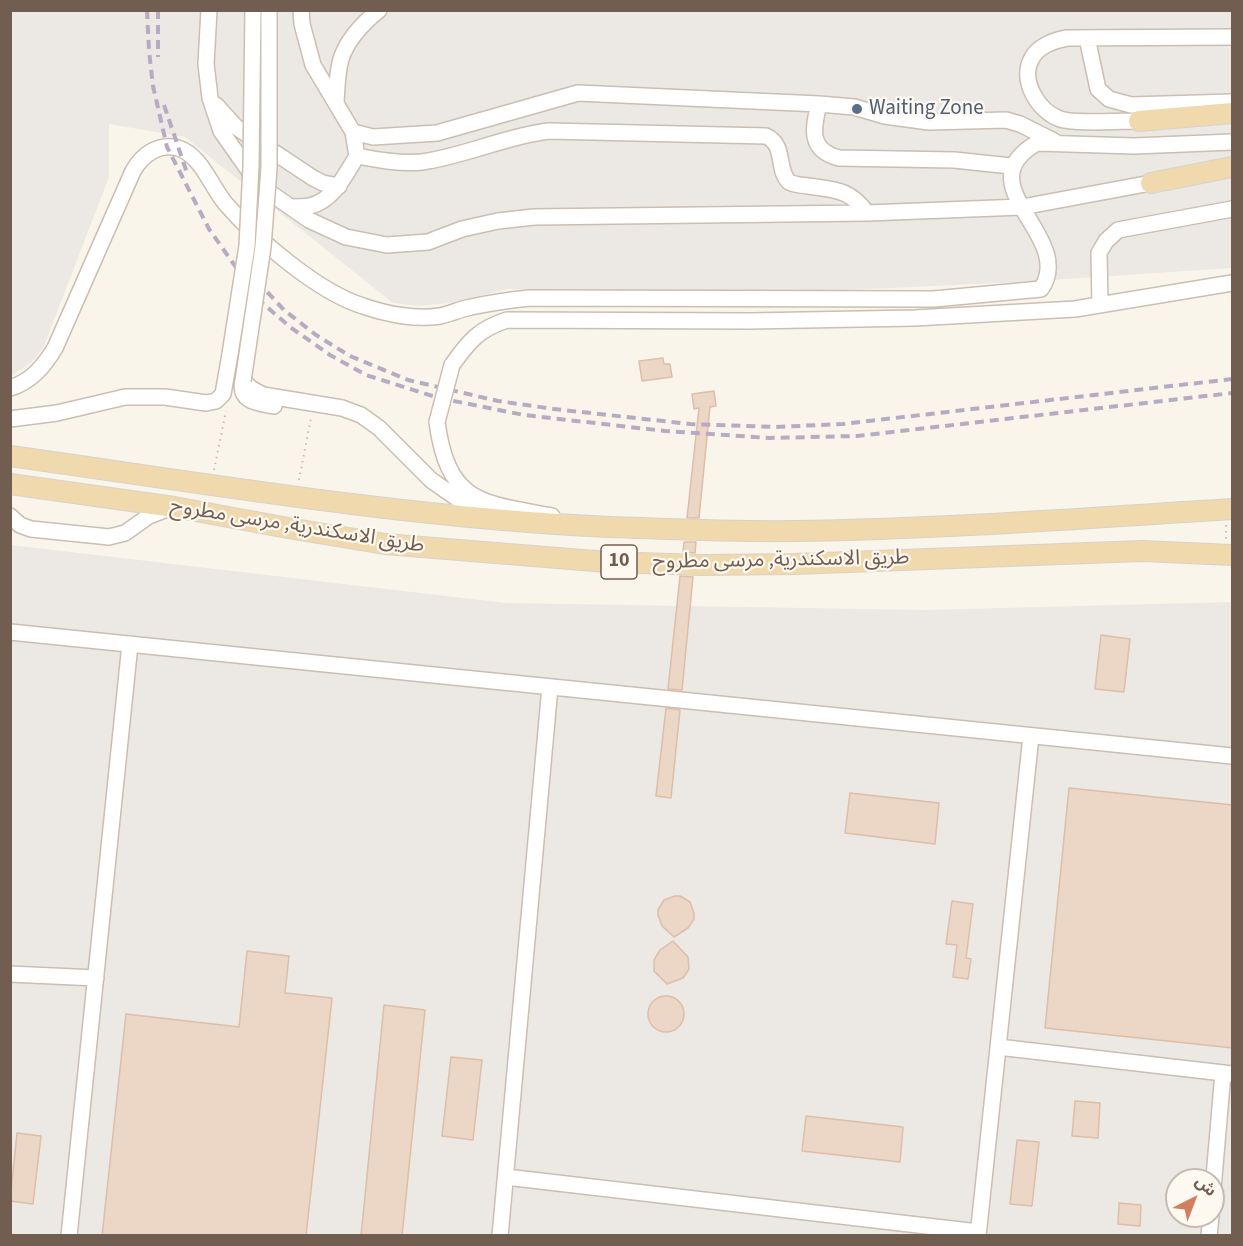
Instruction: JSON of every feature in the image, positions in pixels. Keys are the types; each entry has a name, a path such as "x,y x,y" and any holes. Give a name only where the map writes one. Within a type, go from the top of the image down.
{"main road":[{"path":"1139,121 1233,113"},
{"path":"1151,183 1233,167"},
{"name":"طريق الاسكندرية, مرسى مطروح","path":"10,456 391,510 608,527 806,531 1229,510"},
{"name":"طريق الاسكندرية, مرسى مطروح","path":"10,484 174,507 385,544 606,562 700,565 795,564 1111,552 1230,555"}],"street":[{"path":"209,10 206,64 210,98 221,131 259,185 309,220 346,237 387,245 428,242 462,229 498,221 534,217 867,213 1022,207 1151,183"},
{"path":"10,419 57,413 125,397 165,397 206,403 224,394 232,329 247,246 251,166 253,10"},
{"path":"269,10 269,168 263,247 243,391 253,403 312,412 355,424 411,462"},
{"path":"290,207 311,206 330,195 339,186 357,156 353,132 313,65 302,24 301,10"},
{"path":"336,102 341,59 350,41 362,25 379,10"},
{"path":"1139,121 1064,120 1049,113 1033,94 1029,76 1032,57 1044,46 1059,39 1233,37"},
{"path":"1087,38 1098,89 1116,102 1131,105 1233,102"},
{"path":"353,132 373,137 437,133 578,93 819,104 854,107 885,116 929,122 1006,120 1020,124 1056,142"},
{"path":"210,98 236,127 313,178 323,183 339,186"},
{"path":"819,104 814,125 815,139 826,155 839,158 954,160 1011,166"},
{"path":"357,156 420,162 523,135 549,131 766,136 774,140 778,147 784,176 789,182 847,193 867,213"},
{"path":"10,388 32,377 50,356 133,171 146,154 156,149 178,148 189,154 224,202 257,236 327,289 362,306 399,315 438,316 478,306 530,298 934,299 1041,289 1048,275 1049,261 1014,192 1010,178 1011,166 1022,152 1037,143 1056,142 1144,146 1233,142"},
{"path":"1100,305 1099,253 1106,241 1118,230 1233,209"},
{"path":"608,527 493,505 476,499 461,486 451,472 442,451 437,422 452,365 476,335 490,326 507,320 750,321 915,318 1075,309 1233,283"},
{"path":"232,329 252,332"},
{"path":"243,381 252,390 263,395 342,408 361,415 379,428 411,462 448,494 487,519"},
{"path":"10,516 21,525 31,529 109,537 125,533 149,516 174,507"},
{"path":"10,632 1233,756"},
{"path":"69,1236 130,644"},
{"path":"500,1236 550,687"},
{"path":"506,1177 978,1234 1030,736"},
{"path":"10,974 96,978"},
{"path":"998,1047 1228,1074 1216,1168"}],"path":[{"path":"211,484 227,407 224,394"},
{"path":"296,496 312,412"},
{"path":"1229,510 1230,555"}],"shaded area":[{"name":"Waiting Zone","path":"10,11 1232,11 1232,268 1020,282 781,293 508,289 450,303 419,306 393,303 185,137 109,124 109,177 44,346 34,360 11,375"},
{"path":"11,545 506,603 925,610 1232,602 1232,1235 11,1236"}],"building":[{"path":"663,358 664,364 670,364 672,377 642,381 639,361"},
{"path":"714,391 716,406 710,407 699,518 687,518 699,408 694,409 692,394"},
{"path":"684,542 696,542 695,553 683,552"},
{"path":"680,576 693,577 682,690 668,689"},
{"path":"1101,635 1130,639 1124,692 1095,689"},
{"path":"666,708 680,710 671,798 656,796"},
{"path":"1069,788 1233,805 1233,1048 1045,1028"},
{"path":"850,793 939,803 935,844 845,833"},
{"path":"680,896 690,902 694,919 688,928 674,937 662,926 658,910 664,900"},
{"path":"952,901 973,904 966,958 971,959 968,979 953,977 957,945 946,944"},
{"path":"673,941 688,957 689,969 683,978 667,984 654,971 654,960 660,950"},
{"path":"247,951 289,956 285,993 332,998 306,1236 102,1236 126,1014 239,1027"},
{"path":"666,996 679,1001 684,1014 679,1027 666,1032 653,1027 648,1014 653,1001"},
{"path":"384,1005 425,1010 402,1236 361,1236"},
{"path":"451,1057 482,1060 473,1140 442,1136"},
{"path":"1075,1101 1100,1103 1098,1138 1072,1136"},
{"path":"806,1116 903,1127 900,1162 802,1151"},
{"path":"17,1133 41,1136 33,1204 10,1201"},
{"path":"1017,1140 1039,1142 1032,1206 1010,1204"},
{"path":"1119,1203 1141,1205 1140,1226 1118,1224"}],"railway":[{"path":"147,10 153,86 167,147 209,229 259,300 290,327 330,355 366,375 439,398 524,415 665,431 769,438 857,436 1232,393"},
{"path":"158,10 158,57"},
{"path":"164,105 187,173"},
{"path":"247,270 284,310 316,335 350,356 408,380 498,401 554,409 690,424 775,427 843,424 1232,379"}],"place":[{"name":"Waiting Zone","path":"857,109"}]}
